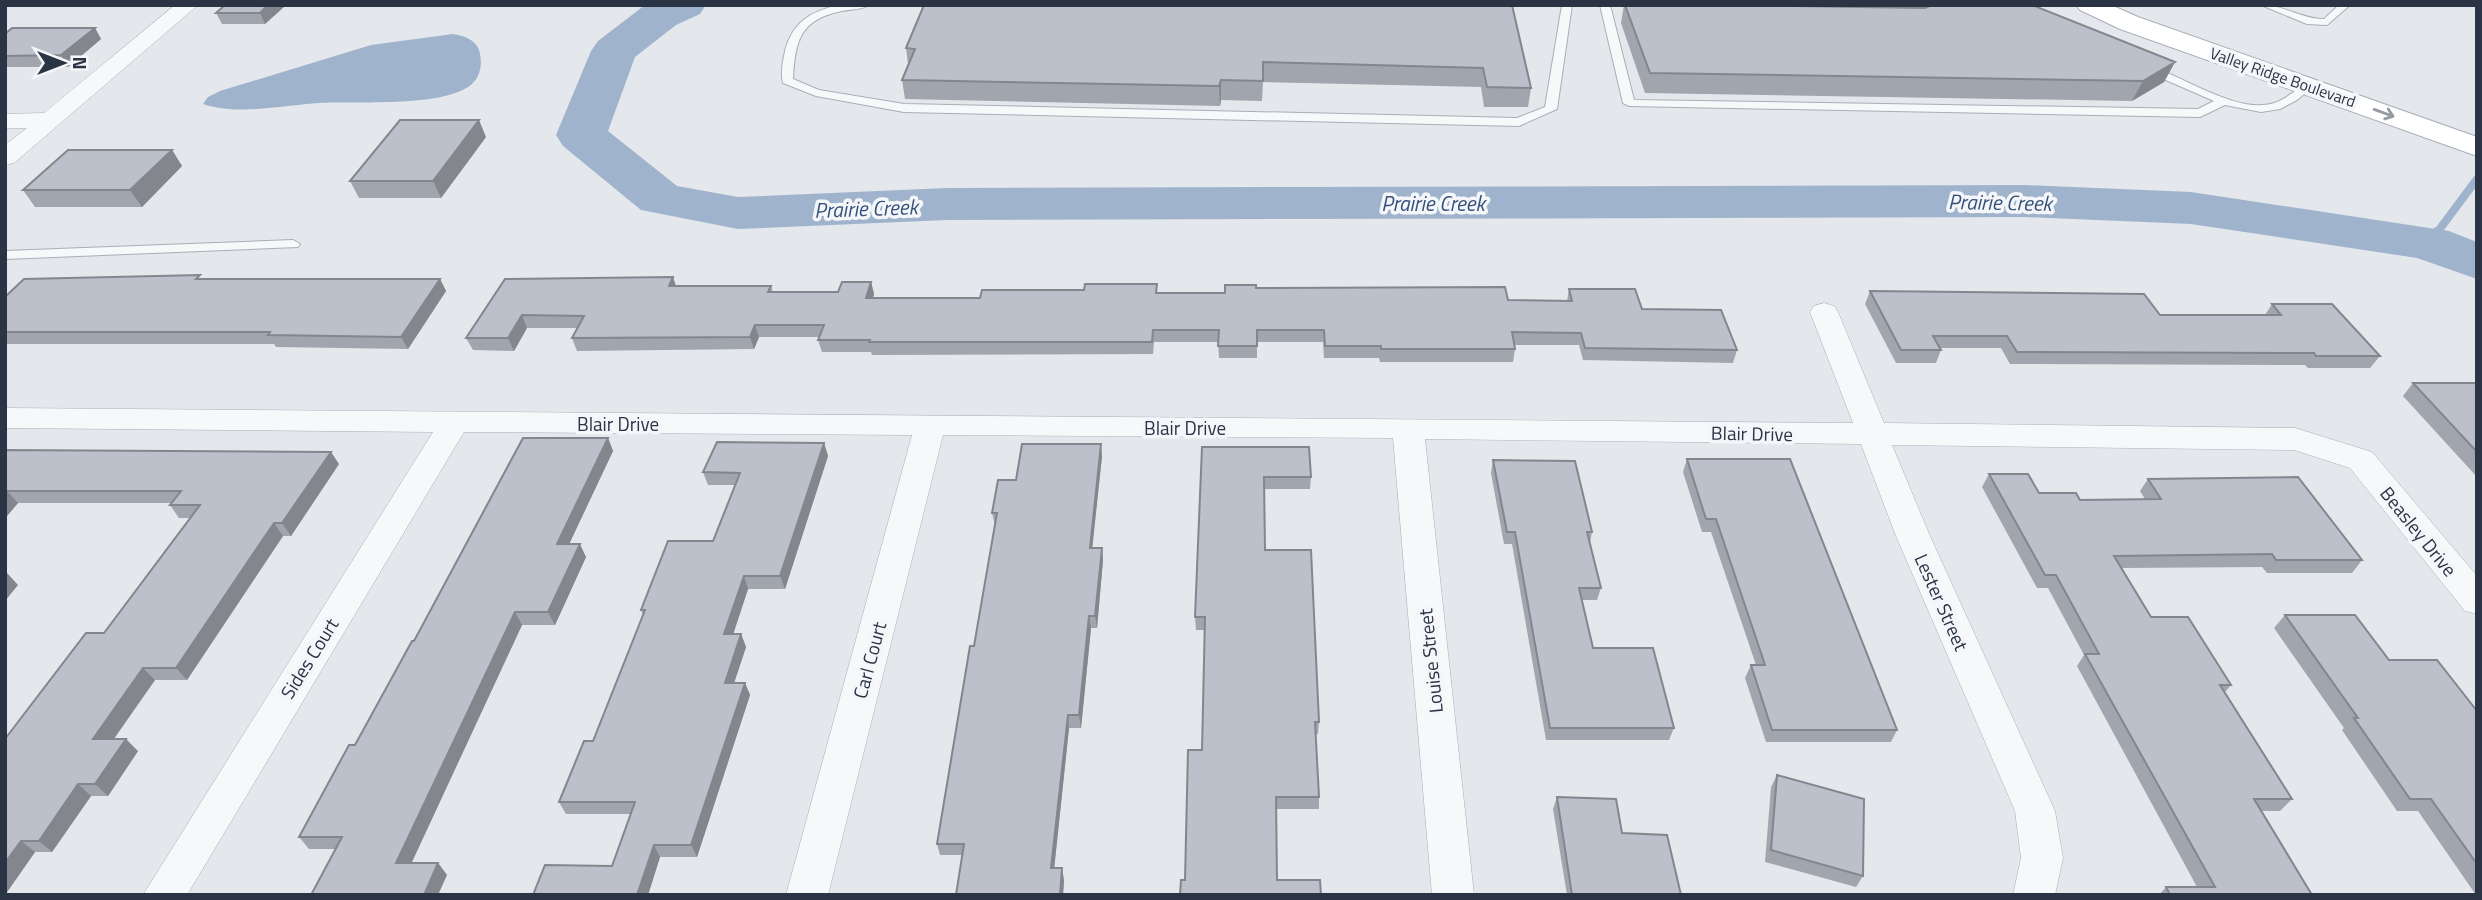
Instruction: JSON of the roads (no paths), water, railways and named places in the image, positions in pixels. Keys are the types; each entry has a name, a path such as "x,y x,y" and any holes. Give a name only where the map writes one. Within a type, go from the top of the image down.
{"main road":[{"name":"Valley Ridge Boulevard","path":"2090,5 2129,23 2477,147"},
{"name":"Valley Ridge Boulevard","path":"2138,5 2244,45 2477,122"}],"street":[{"path":"5,158 188,5"},
{"path":"5,121 50,120"},
{"name":"Lester Street","path":"1824,312 1913,536 2035,811 2042,858 2034,895"},
{"name":"Blair Drive","path":"5,418 1408,428 2295,439 2361,460"},
{"name":"Sides Court","path":"164,895 454,421"},
{"name":"Carl Court","path":"807,895 930,425"},
{"name":"Louise Street","path":"1408,428 1453,895"},
{"name":"Beasley Drive","path":"2361,460 2477,601"}],"lane":[{"path":"864,5 816,13 795,33 787,53 787,81 816,93 904,108 1519,122 1551,109 1567,5"},
{"path":"1605,5 1629,103 2200,113 2224,100"},
{"path":"1750,7 1796,5"},
{"path":"2266,5 2311,22 2327,22 2346,5"},
{"path":"2135,64 2224,100 2252,106 2279,106 2308,86"},
{"path":"5,255 293,244"}],"water":[{"path":"453,34 475,43 481,60 480,70 476,80 468,87 437,98 397,102 320,103 261,109 231,109 203,104 208,97 220,91 371,45"}],"waterway":[{"name":"Prairie Creek","path":"684,5 660,15 614,51 581,135 660,199 738,213 947,204 2025,201 2191,208 2429,243 2477,262"},
{"path":"2436,234 2477,179"},
{"path":"2429,243 2437,232"}]}
